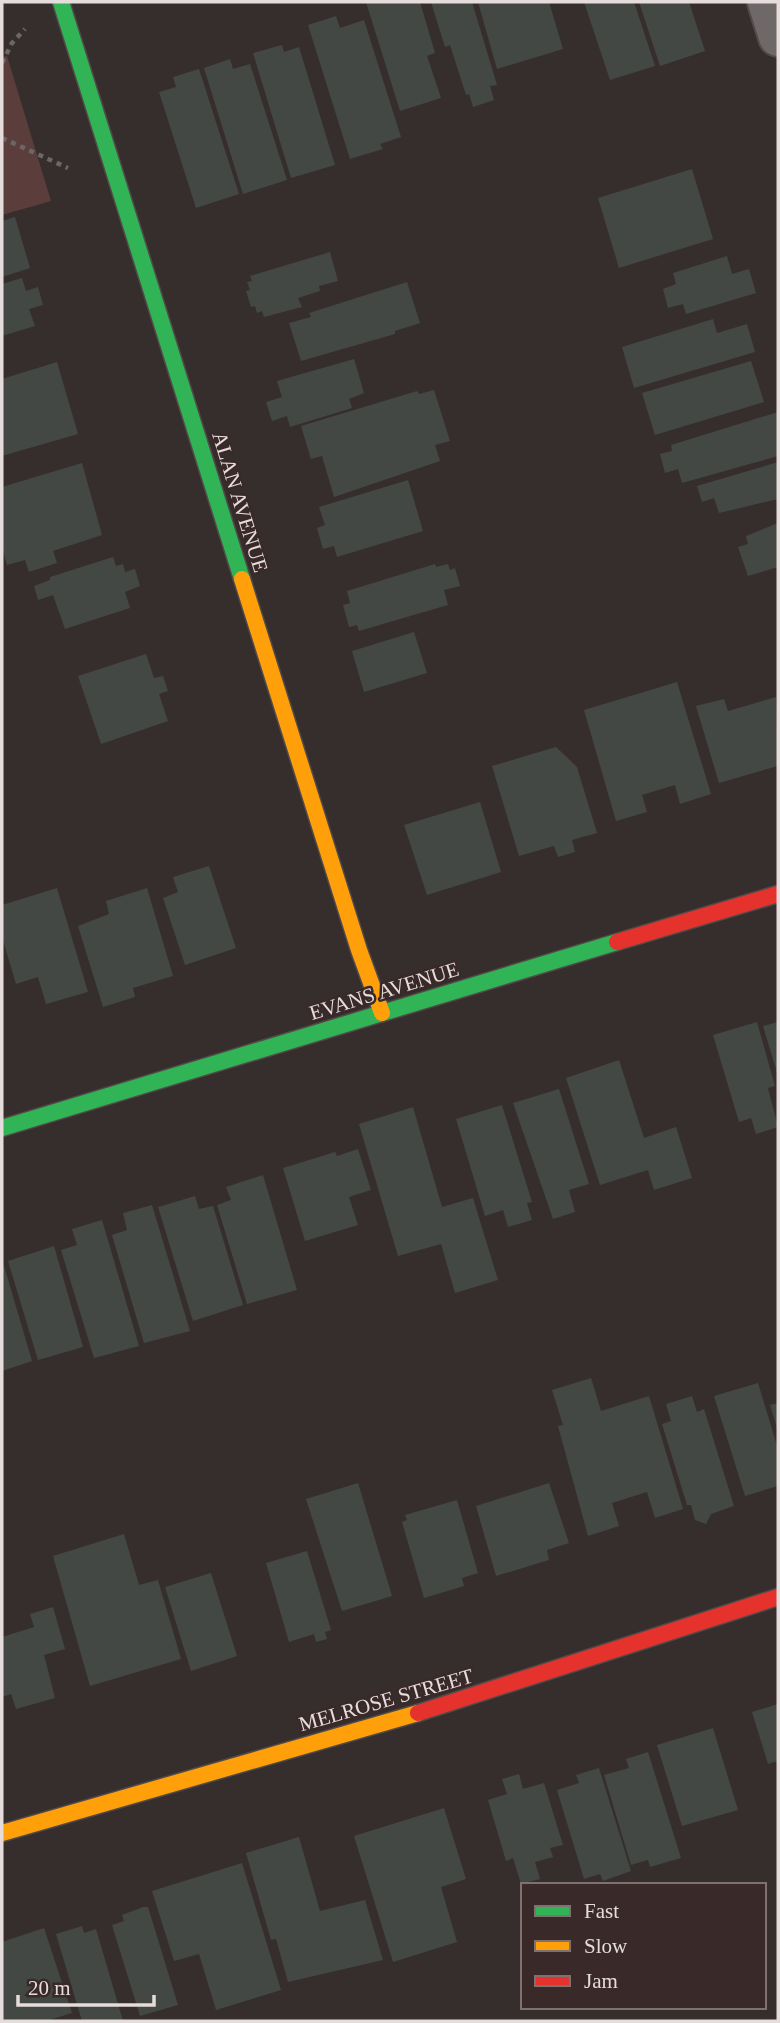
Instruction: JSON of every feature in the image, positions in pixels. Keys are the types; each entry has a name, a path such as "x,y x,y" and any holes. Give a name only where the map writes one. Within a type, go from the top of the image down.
{"street":[{"name":"ALAN AVENUE","path":"61,2 359,950 382,1013"},
{"path":"767,2 778,37"},
{"name":"EVANS AVENUE","path":"2,1128 778,894"},
{"name":"MELROSE STREET","path":"2,1833 456,1702 778,1597"}],"path":[{"path":"2,138 85,176 113,166"}],"shaded area":[{"path":"7,56 51,201 2,215 2,57"}],"building":[{"path":"366,2 420,2 435,53 427,56 441,98 400,111"},
{"path":"431,2 472,2 497,85 490,86 494,100 473,107 469,94 466,95 450,45 445,47"},
{"path":"478,2 549,2 563,49 497,69"},
{"path":"584,2 634,2 655,66 610,80"},
{"path":"639,2 689,2 705,51 660,66"},
{"path":"336,16 340,28 364,20 401,137 380,144 383,149 350,159 308,25"},
{"path":"282,45 284,52 299,47 335,165 291,178 253,53"},
{"path":"230,59 233,69 250,64 287,180 243,194 204,68"},
{"path":"199,69 239,194 196,208 159,92 176,87 173,77"},
{"path":"692,169 713,239 619,268 598,198"},
{"path":"15,217 30,268 2,277 2,221"},
{"path":"330,252 338,281 319,286 320,291 298,298 302,307 264,317 262,311 257,313 255,306 251,307 246,291 250,290 247,282 252,281 250,276"},
{"path":"727,256 732,274 749,269 756,293 686,314 683,304 668,308 663,289 676,284 673,273"},
{"path":"22,278 26,291 38,287 43,305 29,309 35,326 2,336 2,284"},
{"path":"407,282 420,323 395,331 395,334 301,361 289,323 311,317 309,313"},
{"path":"713,319 717,333 747,324 755,352 634,388 622,347"},
{"path":"354,359 364,393 349,399 352,408 290,427 287,416 272,421 266,402 282,397 277,381"},
{"path":"751,361 764,402 655,435 642,393"},
{"path":"57,362 78,434 2,456 2,379"},
{"path":"434,390 450,441 435,445 440,461 334,497 322,456 311,459 301,426 417,391 419,394"},
{"path":"778,412 778,456 682,483 678,469 665,473 660,454 672,451 671,445"},
{"path":"778,462 778,499 719,513 714,498 702,502 697,486"},
{"path":"82,463 102,535 53,551 57,563 29,572 25,560 7,565 2,547 2,487"},
{"path":"408,480 423,531 337,557 334,546 323,549 317,528 325,525 319,507"},
{"path":"778,523 778,567 748,576 738,547 748,544 746,536"},
{"path":"113,557 116,566 123,564 125,572 135,569 140,586 125,592 130,608 65,629 53,595 38,600 34,586 50,580 50,577"},
{"path":"435,564 436,567 448,564 450,570 455,568 460,586 444,590 448,605 359,631 357,625 349,627 343,605 350,603 347,591"},
{"path":"414,632 427,673 364,692 352,651"},
{"path":"146,654 154,678 163,676 168,691 159,694 168,721 101,744 78,676"},
{"path":"677,682 711,794 680,804 675,785 642,795 647,812 616,821 584,710"},
{"path":"776,697 778,766 719,783 696,706 724,699 728,711"},
{"path":"556,747 577,767 597,833 572,840 575,852 558,857 554,846 519,856 492,766"},
{"path":"480,802 501,872 427,895 404,825"},
{"path":"209,866 236,948 185,965 163,898 178,892 173,877"},
{"path":"57,888 88,992 46,1004 38,977 16,984 2,937 2,905"},
{"path":"147,888 173,976 133,988 135,997 103,1007 78,926 109,914 106,901"},
{"path":"757,1022 775,1086 768,1088 778,1127 756,1134 751,1118 739,1122 713,1035"},
{"path":"778,1022 778,1076 763,1026"},
{"path":"619,1060 644,1138 676,1127 692,1178 654,1190 648,1170 600,1185 566,1078"},
{"path":"559,1089 589,1184 569,1190 575,1212 553,1219 513,1103"},
{"path":"502,1105 532,1202 527,1203 532,1220 508,1227 503,1210 485,1216 456,1119"},
{"path":"413,1107 442,1207 473,1198 498,1280 455,1293 441,1244 398,1256 359,1124"},
{"path":"358,1149 371,1190 349,1197 358,1225 305,1241 283,1168 335,1152 337,1156"},
{"path":"263,1175 297,1290 247,1304 217,1205 231,1200 226,1187"},
{"path":"195,1196 199,1209 213,1206 243,1305 193,1321 158,1207"},
{"path":"152,1205 190,1331 144,1343 112,1235 127,1230 123,1213"},
{"path":"102,1220 139,1346 94,1358 61,1250 77,1245 72,1229"},
{"path":"54,1246 83,1347 38,1360 8,1261"},
{"path":"2,1259 32,1361 2,1371"},
{"path":"591,1378 601,1411 649,1396 683,1509 655,1518 647,1492 612,1503 619,1526 588,1536 558,1426 563,1425 552,1390"},
{"path":"758,1383 778,1449 778,1486 745,1496 714,1396"},
{"path":"692,1396 697,1412 704,1409 734,1506 711,1514 706,1524 695,1520 691,1505 687,1505 662,1424 671,1421 666,1404"},
{"path":"778,1403 778,1431 770,1405"},
{"path":"358,1483 392,1596 342,1611 306,1499"},
{"path":"549,1483 569,1543 547,1550 549,1560 496,1576 476,1506"},
{"path":"457,1500 478,1573 462,1578 464,1586 424,1598 402,1522 407,1520 405,1515"},
{"path":"124,1534 139,1585 158,1580 181,1659 90,1686 53,1556"},
{"path":"307,1551 331,1630 325,1632 327,1639 316,1642 314,1634 289,1642 266,1563"},
{"path":"211,1573 237,1656 191,1671 165,1587"},
{"path":"53,1607 65,1649 44,1655 55,1698 16,1709 11,1694 2,1697 2,1637 34,1627 30,1614"},
{"path":"778,1704 778,1761 768,1764 752,1712"},
{"path":"713,1728 738,1810 682,1826 657,1745"},
{"path":"648,1752 681,1858 650,1867 648,1860 631,1865 604,1775 629,1768 626,1759"},
{"path":"599,1768 631,1871 603,1881 600,1874 584,1879 557,1790 579,1783 576,1775"},
{"path":"519,1774 523,1789 544,1783 563,1845 550,1848 553,1857 535,1862 540,1879 521,1884 513,1858 506,1861 488,1800 507,1794 502,1779"},
{"path":"444,1808 466,1879 441,1887 457,1942 393,1962 354,1836"},
{"path":"299,1837 320,1911 365,1900 383,1960 288,1982 276,1939 271,1940 246,1853"},
{"path":"242,1863 281,1990 216,2010 199,1954 174,1961 152,1891"},
{"path":"148,1907 178,2005 140,2016 112,1925 124,1921 122,1915"},
{"path":"82,1926 84,1933 96,1929 123,2021 82,2021 56,1934"},
{"path":"44,1928 72,2013 46,2021 2,2021 2,1942"}],"traffic: fast":[{"path":"61,2 242,579"},
{"path":"2,1128 617,942"}],"traffic: slow":[{"path":"242,579 359,950 382,1013"},
{"path":"2,1833 418,1713"}],"traffic: jam":[{"path":"617,942 778,894"},
{"path":"418,1713 778,1597"}]}
